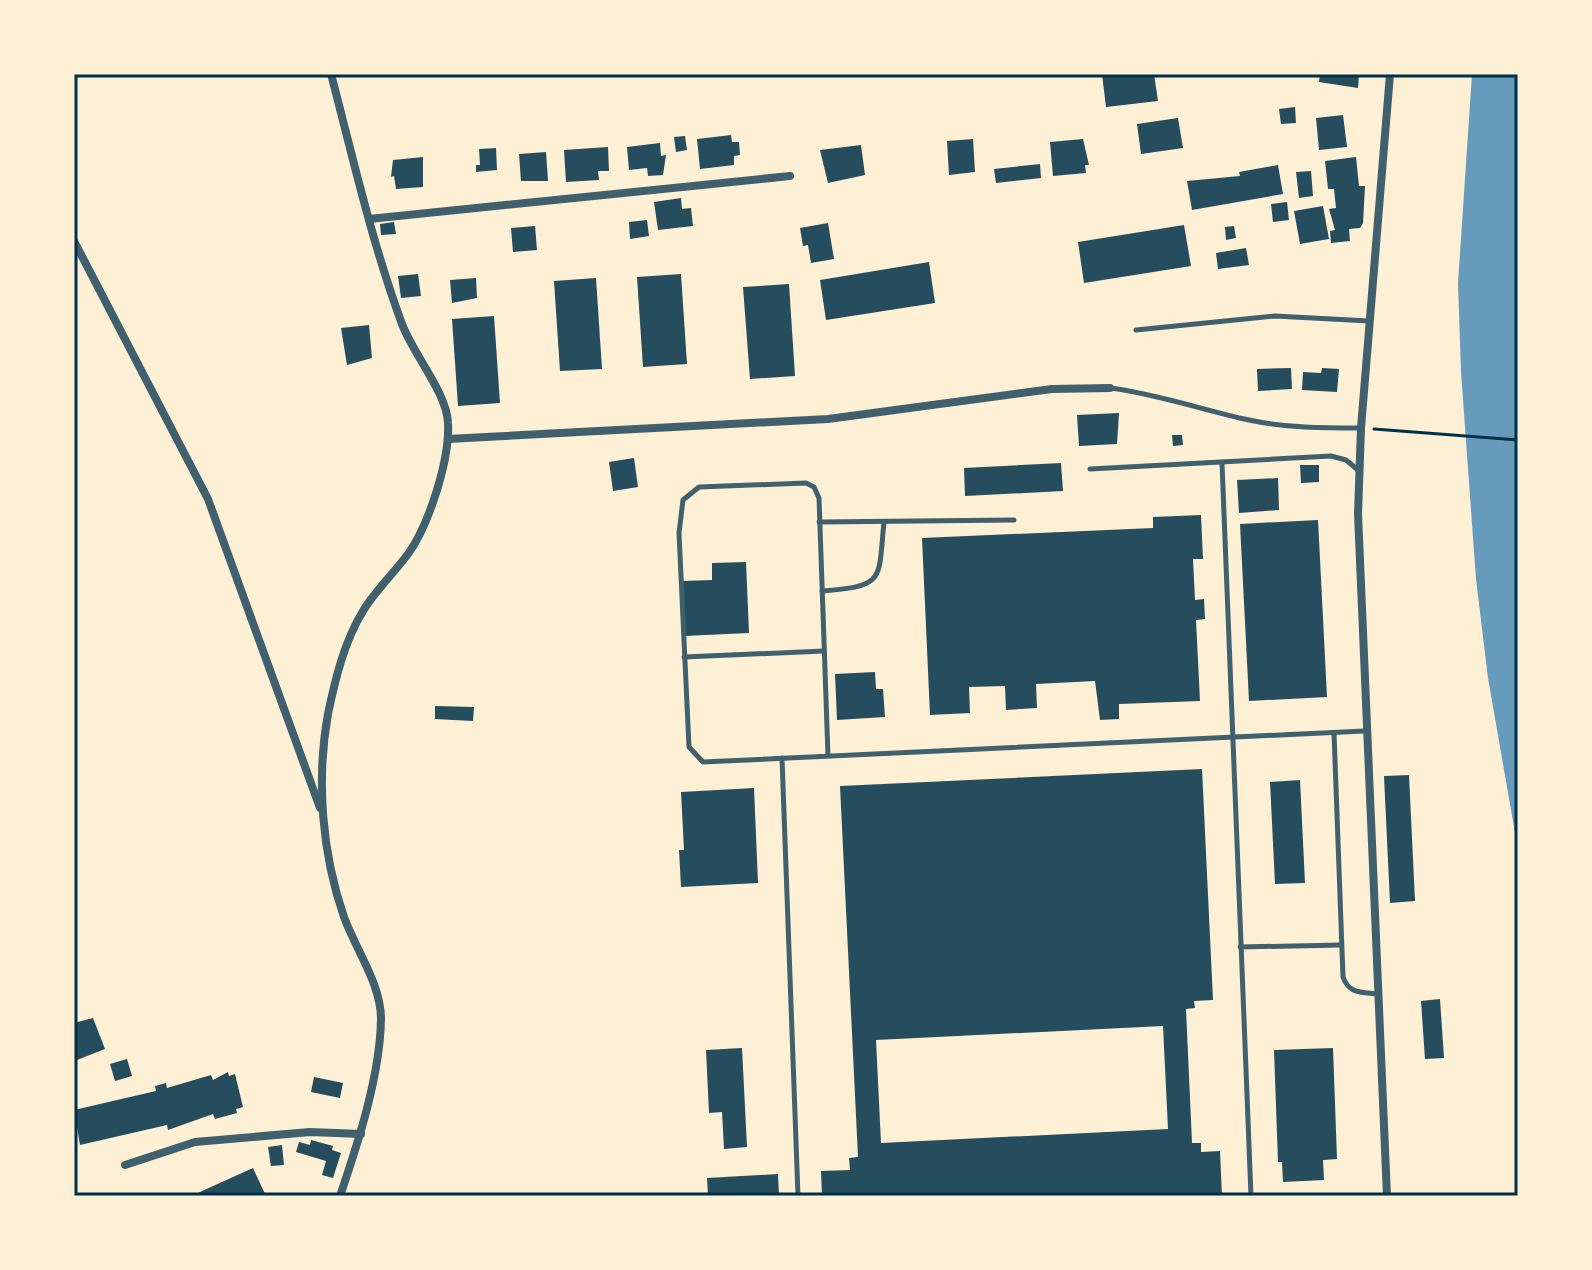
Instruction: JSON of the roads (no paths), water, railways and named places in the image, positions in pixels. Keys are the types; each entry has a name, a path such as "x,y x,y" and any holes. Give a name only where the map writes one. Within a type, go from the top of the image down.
{"street":[{"path":"331,74 369,219 408,339 444,405 448,439 417,539 362,612 347,644 328,717 321,781 325,822 344,917 375,990 381,1019 361,1134 340,1196"},
{"path":"1387,1196 1364,731 1359,471 1390,74"},
{"path":"369,219 790,176"},
{"path":"74,241 208,499 325,822"},
{"path":"448,439 828,419 1052,389 1110,388"},
{"path":"125,1165 195,1142 310,1132 361,1134"}],"lane":[{"path":"1136,330 1275,316 1370,321"},
{"path":"1110,388 1153,395 1247,420 1297,428 1361,428"},
{"path":"1090,469 1331,456 1346,460 1359,471"},
{"path":"1222,463 1251,1196"},
{"path":"828,756 819,498 814,487 806,483 699,487 688,492 683,500 679,533 684,657 689,747 695,757 703,762 1364,731"},
{"path":"819,522 1014,520"},
{"path":"822,591 859,588 872,583 879,572 884,522"},
{"path":"684,657 824,651"},
{"path":"1334,733 1341,945 1346,986 1354,991 1378,994"},
{"path":"782,758 798,1196"},
{"path":"1240,947 1341,945"}],"water":[{"path":"1472,74 1518,74 1518,850 1488,678 1476,579 1461,372 1458,283"}]}
